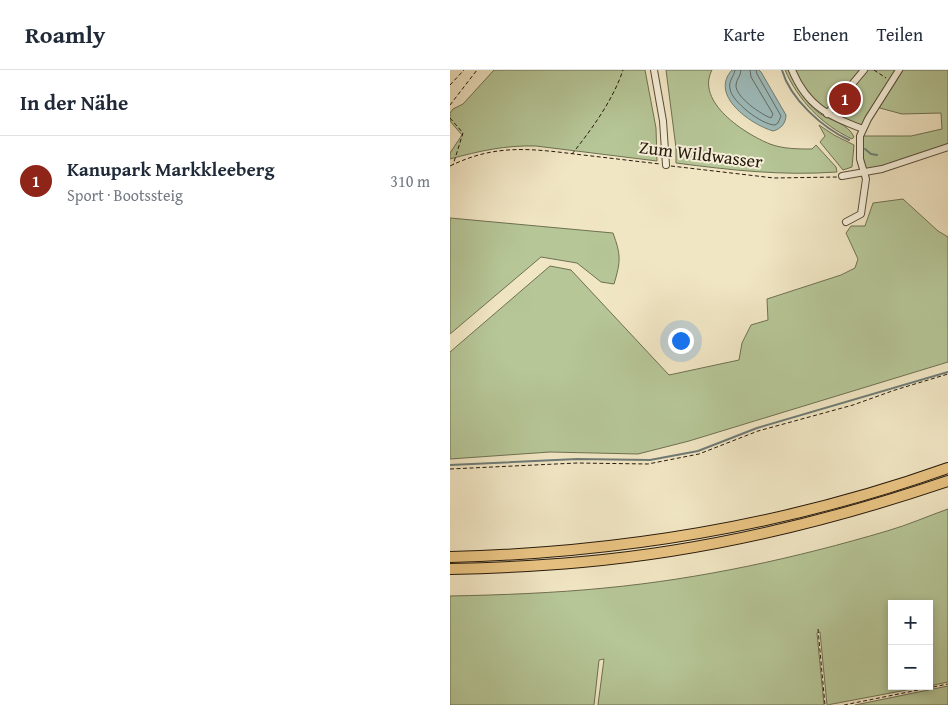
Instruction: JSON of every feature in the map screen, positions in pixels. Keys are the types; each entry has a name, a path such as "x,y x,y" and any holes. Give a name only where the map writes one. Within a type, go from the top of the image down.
{"highway":[{"path":"450,557 581,549 700,533 812,509 875,492 948,468"},
{"path":"450,569 583,562 702,545 773,531 883,503 948,481"}],"street":[{"path":"654,70 662,121 666,165"},
{"path":"792,70 804,92 817,107 827,114 863,129"},
{"path":"827,114 864,70"},
{"path":"846,222 861,214 866,179 860,152 860,136 898,70"},
{"path":"842,176 903,163 948,147"}],"path":[{"path":"450,86 464,70"},
{"path":"450,105 477,70"},
{"path":"572,154 585,137 618,83 623,70"},
{"path":"874,70 886,78"},
{"path":"450,118 463,133 453,165"},
{"name":"Zum Wildwasser","path":"450,166 490,152 527,148 774,178 798,179 842,176"},
{"path":"450,470 577,463 648,464 698,454 758,431 853,405 948,374"},
{"path":"818,629 825,705"},
{"path":"844,705 948,684"}],"green space":[{"path":"494,70 645,70 656,128 657,161 536,146 514,146 493,149 450,159 450,153 462,135 450,121 450,113 453,109 463,104"},
{"path":"666,70 712,70 709,82 710,94 716,105 736,125 775,146 812,149 816,145 836,167 837,172 776,173 676,163 676,148"},
{"path":"785,70 789,70 797,88 809,104 823,116 848,128 854,137 852,139 831,127 812,110 790,81"},
{"path":"792,70 948,70 948,147 864,172 860,136 911,136 942,129 941,113 902,114 876,107 863,129 817,107"},
{"path":"819,125 854,145 852,167 843,170 820,142 825,136"},
{"path":"903,199 938,231 948,237 948,362 689,441 638,454 550,452 450,459 450,352 550,266 571,270 669,375 739,360 742,343 751,325 768,320 767,299 841,275 855,268 858,259 846,233 851,226 865,226 873,203"},
{"path":"450,218 613,233 618,247 619,258 614,284 601,282 577,263 541,257 450,334"},
{"path":"948,509 948,682 933,685 933,600 888,600 888,690 907,690 827,705 820,632 817,633 824,705 598,705 604,659 599,660 594,705 450,705 450,596 586,590 676,579 783,559 895,529"},
{"path":"948,686 948,705 855,705 933,690"}],"water":[{"path":"732,70 759,70 761,72 786,115 781,127 773,131 754,122 735,107 725,89 726,80"}],"waterway":[{"path":"782,70 786,81 800,102 818,120 849,140"},
{"path":"865,149 871,154 877,155"},
{"path":"450,465 577,459 650,460 698,451 757,428 948,372"}],"place":[{"name":"Kanupark Markkleeberg","path":"845,99"}]}
